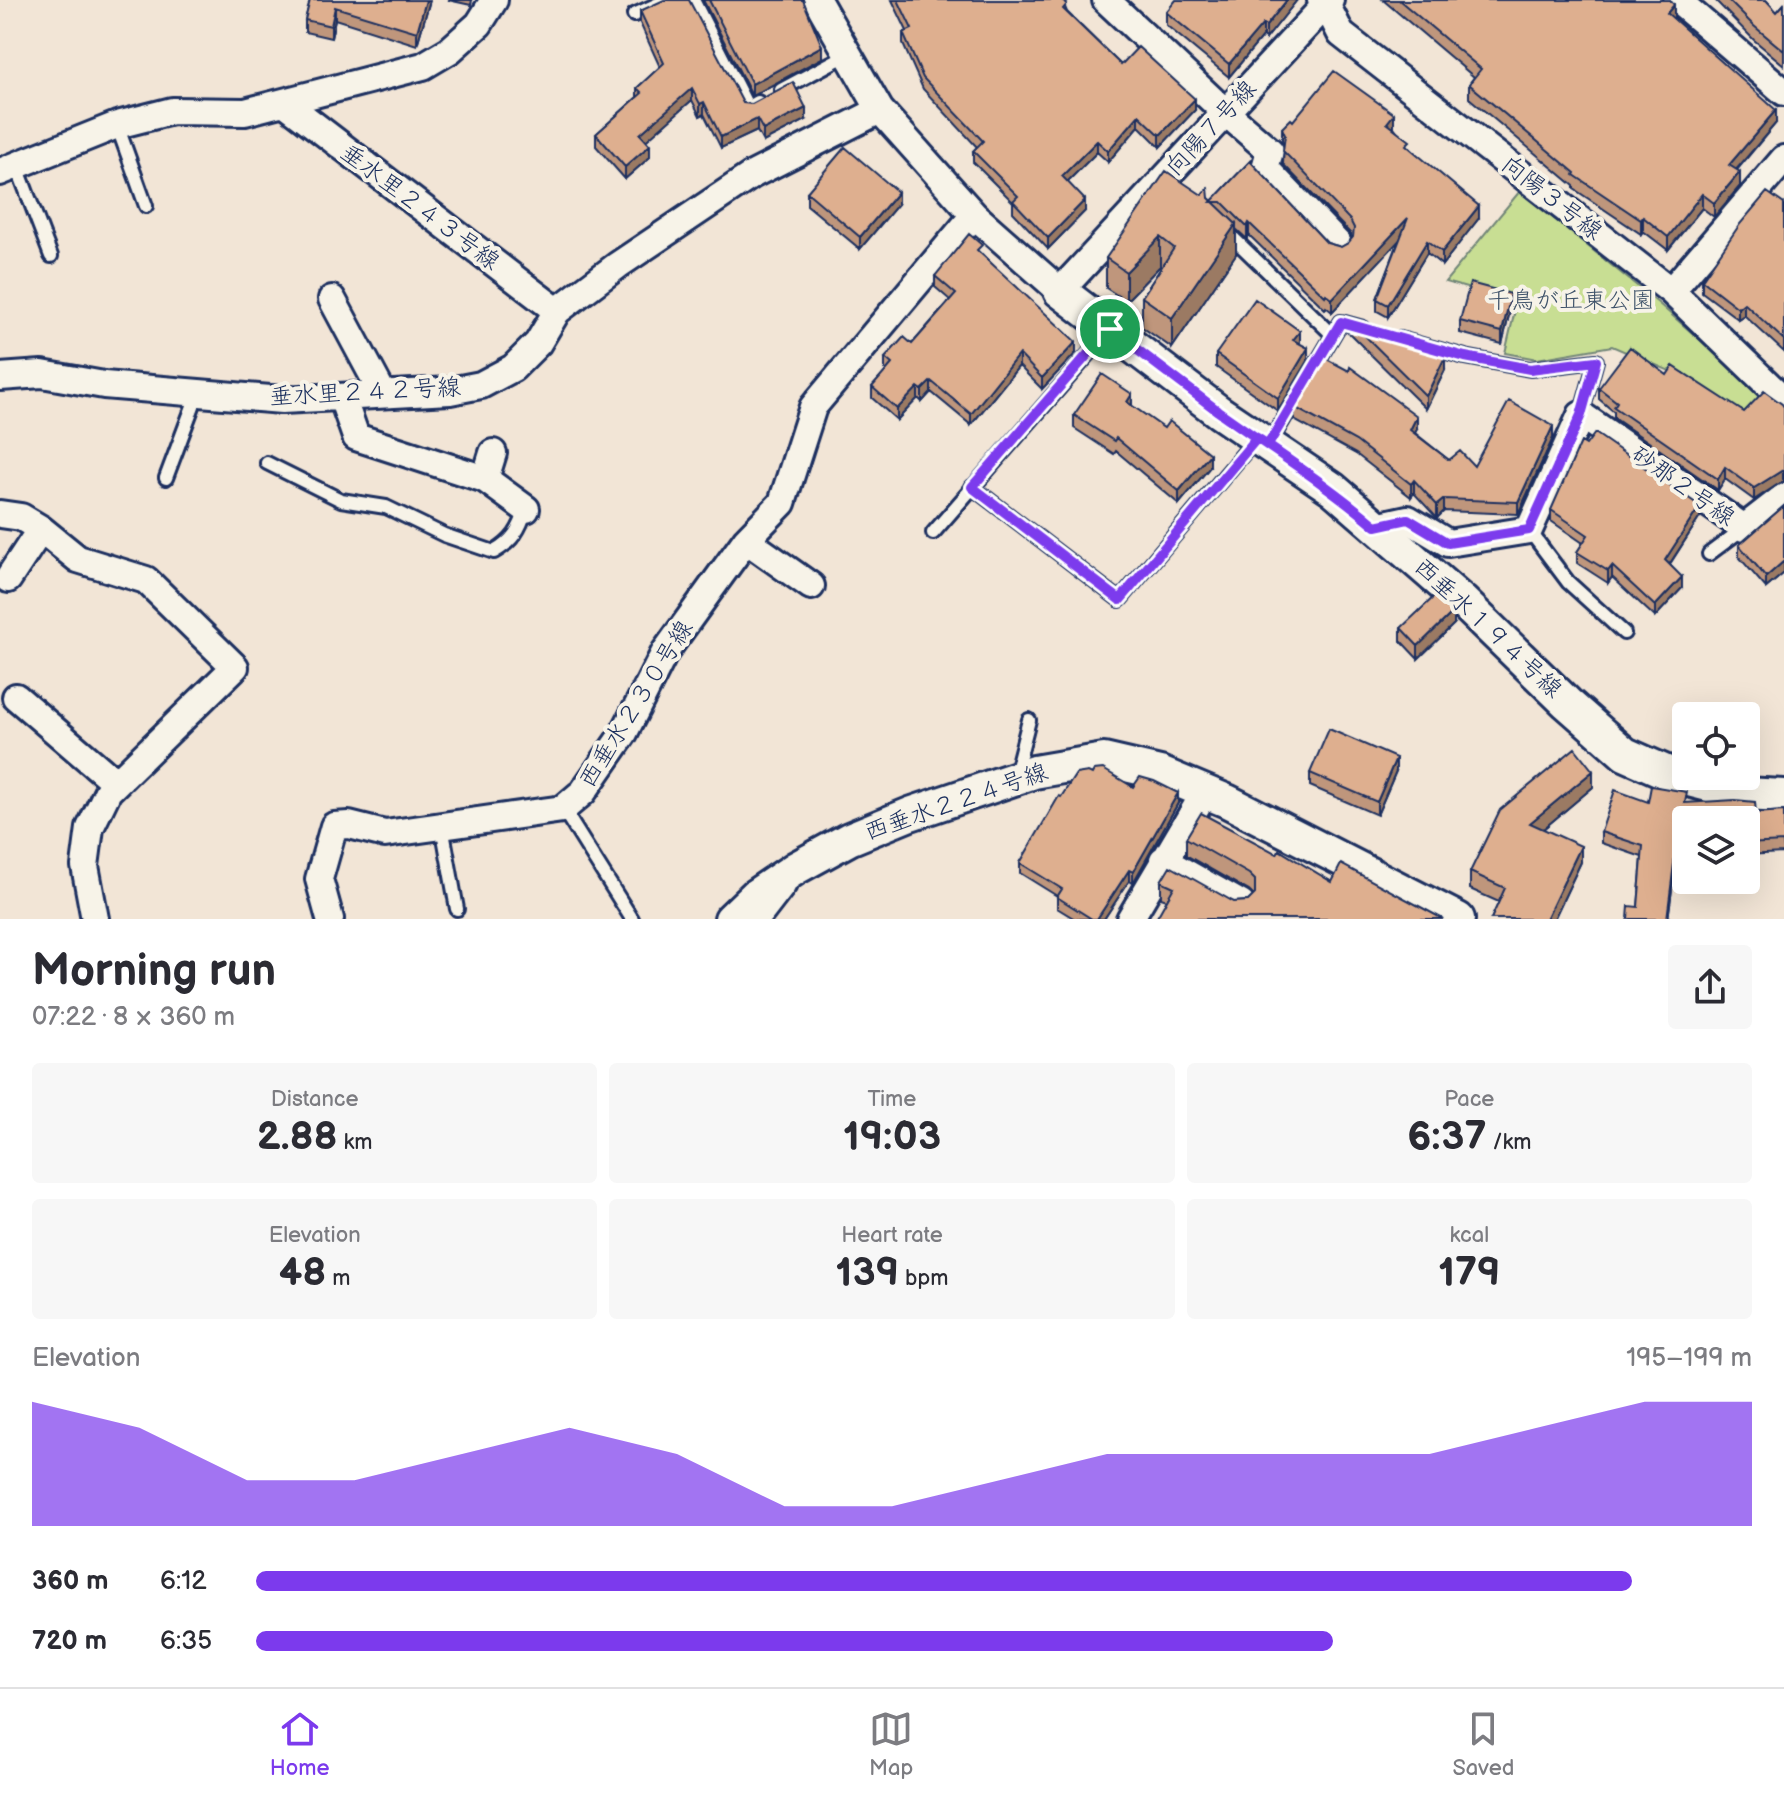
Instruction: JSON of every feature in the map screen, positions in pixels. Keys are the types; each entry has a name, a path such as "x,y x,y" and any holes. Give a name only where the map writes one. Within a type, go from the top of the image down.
{"street":[{"path":"8,168 117,125 172,111 245,112 423,66 450,50 479,24 494,0"},
{"name":"西垂水１９４号線","path":"817,0 880,110 974,215 1060,291 1333,489 1462,601 1567,703 1625,754 1677,777 1744,794 1784,796"},
{"path":"1106,0 1270,151 1265,168 1338,244"},
{"path":"1677,0 1784,92"},
{"name":"向陽７号線","path":"1060,291 1325,1"},
{"name":"向陽３号線","path":"1325,1 1341,34 1671,291 1784,400"},
{"name":"垂水里２４３号線","path":"284,102 557,311"},
{"name":"垂水里２４２号線","path":"0,377 42,374 194,398 282,400 450,391 481,385 513,368 538,343 557,311 618,265 752,175 880,110"},
{"path":"1671,291 1784,159"},
{"name":"西垂水２３０号線","path":"330,919 319,879 334,826 349,825 385,834 563,809 583,792 624,733 665,652 746,540 782,503 813,407 974,215"},
{"path":"332,299 383,394"},
{"path":"342,397 356,437 485,479 526,509"},
{"path":"1376,526 1408,519 1448,543 1529,530 1581,415"},
{"name":"砂那２号線","path":"1581,415 1744,528 1784,497"},
{"path":"485,479 493,453"},
{"path":"0,514 21,517 78,559 146,580 235,667 108,791 90,828 85,866 95,919"},
{"path":"8,579 41,529"},
{"path":"746,540 811,586"},
{"path":"16,697 116,783"},
{"name":"西垂水２２４号線","path":"731,919 756,895 796,868 861,834 1034,772 1104,760 1160,773 1227,801 1456,919"},
{"path":"1130,919 1205,792"},
{"path":"1163,860 1241,904"},
{"path":"756,919 796,868"}],"lane":[{"path":"634,15 667,0"},
{"path":"693,0 748,108 848,54"},
{"path":"117,125 146,206"},
{"path":"8,168 51,256"},
{"path":"1216,222 1333,335"},
{"path":"972,487 1120,600 1263,441 1341,322 1465,357 1530,369 1596,361 1581,415"},
{"path":"933,533 1110,329"},
{"path":"166,478 194,398"},
{"path":"267,463 341,500 386,507 444,535 494,552 511,542 522,525 526,509"},
{"path":"1709,554 1744,528"},
{"path":"1529,530 1568,582 1624,633"},
{"path":"1015,779 1029,720"},
{"path":"563,809 632,919"},
{"path":"442,826 457,909"}],"green space":[{"name":"千鳥が丘東公園","path":"1520,191 1658,303 1764,396 1742,421 1684,377 1612,346 1537,359 1505,353 1517,302 1445,282"}],"building":[{"path":"310,0 426,0 417,32 335,7 331,26 305,20"},
{"path":"664,0 689,0 743,103 752,104 793,82 806,108 763,130 757,119 721,137 704,102 700,104 692,88 640,134 650,145 625,167 596,134 642,93 637,88 664,63 640,11"},
{"path":"709,0 803,0 822,46 752,84"},
{"path":"898,0 1062,0 1067,4 1063,9 1121,65 1138,47 1195,99 1160,135 1139,115 1108,151 1097,141 1062,176 1085,200 1048,238 1013,201 1018,196 973,151 983,141 923,78 903,33 912,29"},
{"path":"1176,0 1287,0 1229,64 1166,12"},
{"path":"1399,0 1670,0 1674,5 1667,13 1776,110 1729,165 1740,172 1714,203 1702,194 1668,237 1643,217 1641,220 1574,175 1469,84 1481,69"},
{"path":"1728,0 1766,0 1777,12 1784,4 1784,51 1754,26"},
{"path":"1334,71 1394,114 1387,123 1410,141 1406,145 1479,206 1442,252 1427,241 1388,305 1377,299 1408,218 1332,299 1325,296 1249,223 1247,227 1222,202 1211,202 1250,161 1327,243 1341,247 1348,243 1353,237 1354,228 1350,220 1283,151 1285,135 1282,128 1291,119 1293,121"},
{"path":"845,147 898,192 860,237 807,192"},
{"path":"1166,171 1202,195 1208,188 1209,198 1236,224 1172,318 1142,297 1174,248 1160,237 1126,272 1106,258"},
{"path":"1767,192 1784,204 1784,340 1744,303 1738,308 1702,280 1740,224"},
{"path":"969,234 982,245 977,250 1076,342 1042,378 1019,354 971,414 931,381 922,390 918,387 897,409 872,387 892,364 885,358 904,337 912,344 956,294 935,276"},
{"path":"1470,283 1511,294 1502,332 1460,321"},
{"path":"1255,299 1300,331 1293,340 1308,348 1278,398 1216,354"},
{"path":"1350,321 1399,335 1445,357 1426,396"},
{"path":"1630,347 1667,375 1673,366 1744,412 1764,391 1782,404 1784,470 1754,488 1725,467 1718,479 1614,407 1617,402 1599,388"},
{"path":"1323,357 1349,371 1350,367 1417,416 1410,430 1449,460 1460,451 1474,466 1509,401 1553,426 1518,502 1444,499 1437,505 1414,480 1411,484 1356,441 1294,407"},
{"path":"1102,374 1132,394 1127,402 1164,428 1169,421 1210,454 1179,491 1116,438 1114,441 1074,415"},
{"path":"1595,433 1700,506 1665,560 1682,577 1655,606 1612,566 1608,571 1577,552 1588,535 1551,510 1581,442 1586,445"},
{"path":"1784,506 1784,561 1766,577 1739,545"},
{"path":"1437,594 1454,611 1418,646 1401,628"},
{"path":"1329,729 1396,758 1377,802 1310,773"},
{"path":"1575,748 1593,771 1530,823 1581,846 1546,919 1491,919 1505,888 1470,872 1500,810"},
{"path":"1103,769 1133,787 1140,777 1178,793 1133,872 1129,870 1097,919 1092,919 1057,897 1062,889 1020,863 1059,796 1076,774 1092,774 1094,770"},
{"path":"1651,786 1687,792 1685,803 1735,800 1755,802 1755,806 1672,806 1672,880 1667,919 1628,919 1629,906 1638,907 1643,846 1601,832 1615,790 1648,802"},
{"path":"1784,811 1784,850 1783,842 1760,843 1760,813"},
{"path":"1201,813 1277,854 1279,850 1332,882 1341,864 1443,919 1156,919 1174,887 1161,881 1170,866 1234,902 1248,901 1255,894 1255,880 1249,874 1186,838"}],"route":[{"path":"1110,329 972,487 1120,600 1257,438 1268,445 1341,322 1465,357 1530,369 1596,361 1581,415 1529,530 1448,543 1408,519 1376,526 1333,489 1268,445 1219,412 1110,329"}]}
